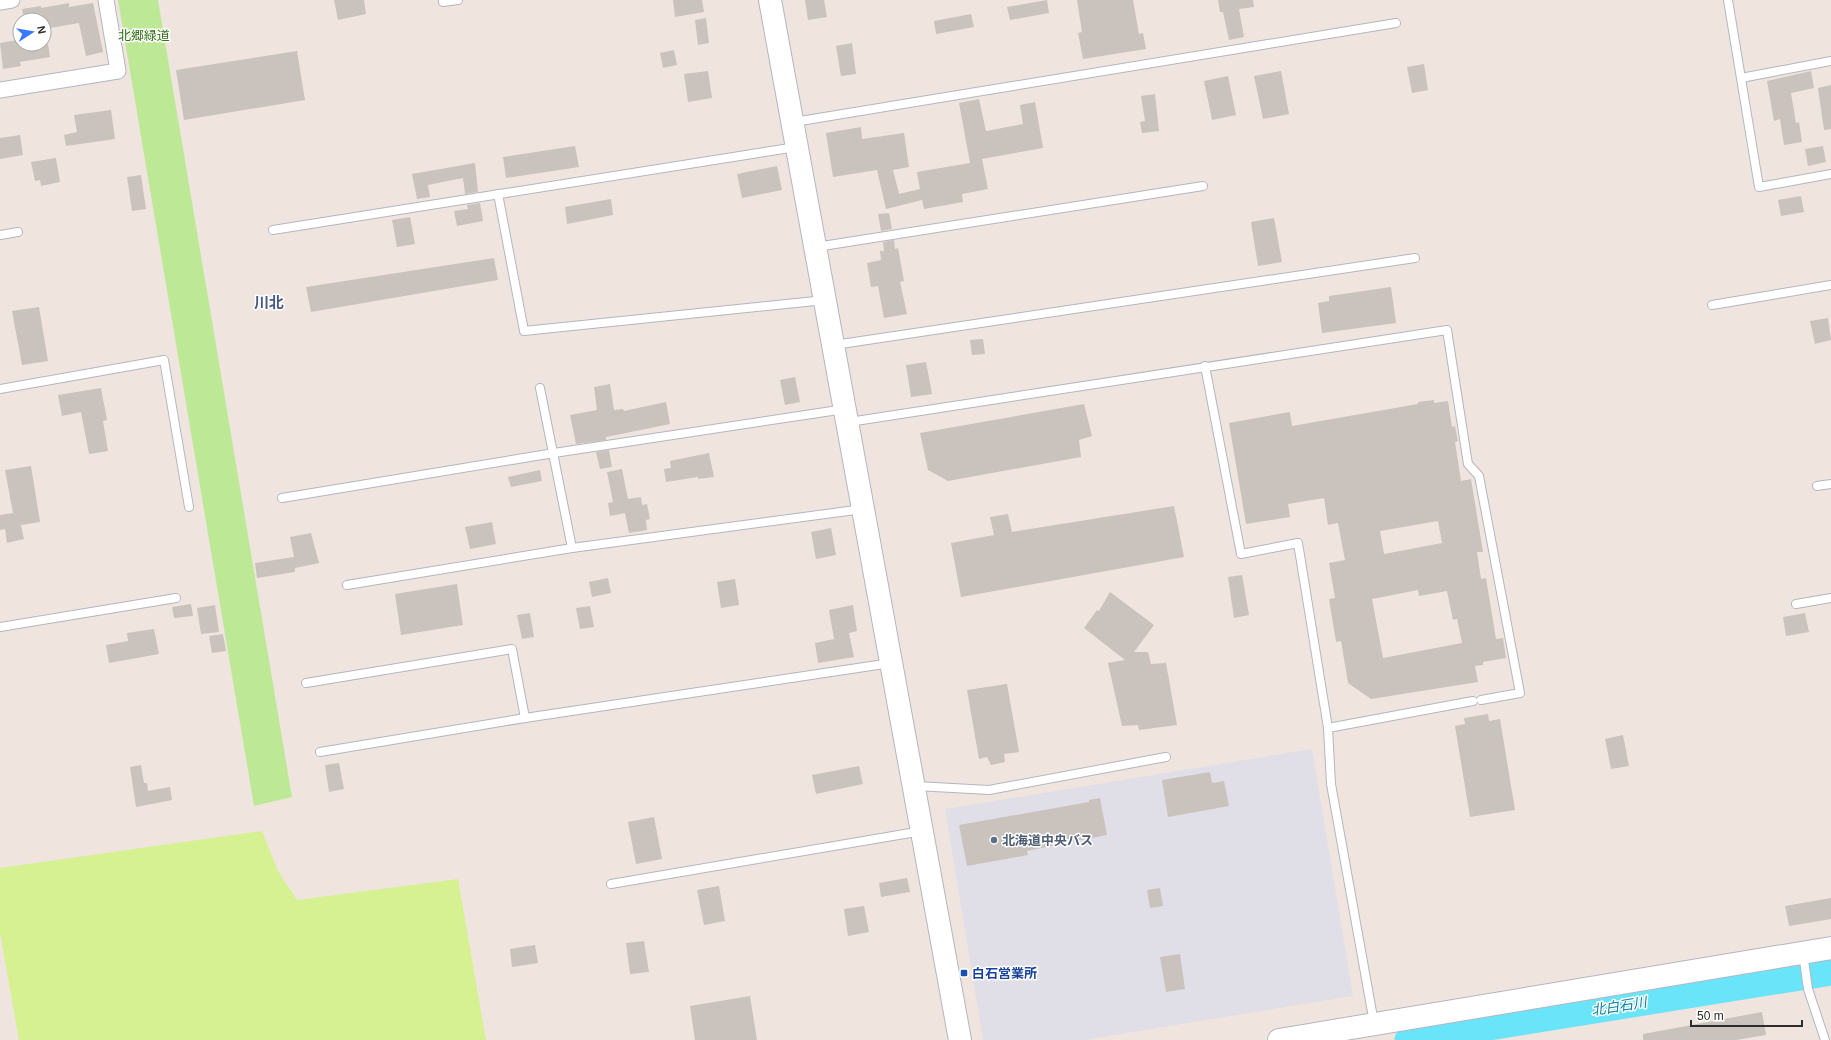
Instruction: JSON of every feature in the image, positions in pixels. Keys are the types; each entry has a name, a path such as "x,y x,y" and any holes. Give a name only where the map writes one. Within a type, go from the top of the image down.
{"street":[{"path":"0,2 12,0"},
{"path":"0,90 118,71 106,0"},
{"path":"770,0 794,122 960,1040"},
{"path":"1282,1040 1803,957 1831,948"}],"lane":[{"path":"443,2 458,0"},
{"path":"1728,0 1759,187 1831,174"},
{"path":"794,122 1396,23"},
{"path":"1741,78 1831,61"},
{"path":"273,230 798,146"},
{"path":"816,247 1203,186"},
{"path":"498,194 524,331 825,300"},
{"path":"0,235 18,232"},
{"path":"834,345 1415,258"},
{"path":"1712,305 1831,285"},
{"path":"282,498 554,453 1205,366 1447,330 1468,464 1479,476 1520,693 1328,728"},
{"path":"0,389 164,360 189,507"},
{"path":"1205,366 1241,554 1298,543 1328,728 1332,784 1374,1025"},
{"path":"540,388 572,548"},
{"path":"1817,486 1831,484"},
{"path":"347,585 572,548 863,508"},
{"path":"0,627 176,598"},
{"path":"1796,604 1831,598"},
{"path":"306,683 512,649 525,718"},
{"path":"320,752 525,718 891,663"},
{"path":"914,786 989,790 1166,757"},
{"path":"611,884 923,831"},
{"path":"1803,957 1808,989 1825,1040"}],"shaded area":[{"path":"1312,749 1353,996 1084,1040 983,1040 945,809"}],"green space":[{"name":"北郷緑道","path":"118,0 158,0 292,797 254,806"},
{"path":"262,831 278,871 297,900 458,879 486,1040 19,1040 0,933 0,868"}],"building":[{"path":"334,0 364,0 366,14 338,20"},
{"path":"673,0 702,0 704,12 675,17"},
{"path":"805,0 824,0 827,17 808,20"},
{"path":"1047,0 1049,13 1010,20 1007,7"},
{"path":"1077,0 1133,0 1139,34 1143,33 1146,49 1083,59 1078,33 1082,32"},
{"path":"1218,0 1253,0 1254,7 1239,9 1244,37 1229,40 1223,12 1220,12"},
{"path":"69,3 69,7 93,3 103,52 86,56 79,23 52,28 52,12 23,12 22,9 41,6 41,8"},
{"path":"971,14 974,27 936,34 934,21"},
{"path":"706,18 709,43 698,45 695,20"},
{"path":"12,41 12,52 49,52 50,57 20,62 21,66 3,69 0,43"},
{"path":"852,43 856,74 841,76 836,46"},
{"path":"674,50 677,65 663,68 660,53"},
{"path":"297,51 305,100 184,120 176,70"},
{"path":"1424,64 1428,90 1412,93 1407,67"},
{"path":"708,71 712,98 688,102 684,74"},
{"path":"1281,71 1289,114 1263,119 1254,76"},
{"path":"1811,71 1814,88 1791,93 1796,123 1799,122 1802,142 1784,145 1780,119 1774,121 1767,81"},
{"path":"1228,76 1236,115 1212,120 1204,81"},
{"path":"1831,85 1831,129 1824,130 1818,88"},
{"path":"1155,94 1159,131 1142,133 1140,122 1145,121 1141,96"},
{"path":"979,99 986,131 1023,124 1020,105 1035,102 1043,148 982,159 988,189 962,194 963,202 924,209 922,200 886,209 877,170 833,177 826,133 861,127 862,139 904,133 909,167 893,170 899,194 920,189 917,172 970,163 959,103"},
{"path":"111,110 115,139 66,146 64,135 77,132 74,115"},
{"path":"20,135 23,155 0,159 0,138"},
{"path":"575,146 579,167 506,178 503,157"},
{"path":"1823,146 1826,162 1808,166 1805,149"},
{"path":"56,158 60,182 41,186 40,180 35,181 31,162"},
{"path":"475,163 478,192 465,194 463,178 428,185 430,197 417,199 412,174"},
{"path":"777,166 782,190 742,198 737,174"},
{"path":"141,175 146,209 132,211 127,177"},
{"path":"1801,196 1804,212 1781,216 1778,200"},
{"path":"611,199 613,215 567,224 565,207"},
{"path":"480,203 483,221 457,226 454,211 468,209 467,205"},
{"path":"889,213 892,229 881,231 878,214"},
{"path":"410,217 415,244 397,247 392,220"},
{"path":"1274,218 1282,262 1258,266 1251,222"},
{"path":"894,240 895,249 898,248 904,281 900,282 907,314 884,318 878,286 871,287 867,263 881,260 880,251 884,251 883,242"},
{"path":"494,258 498,280 311,312 306,287"},
{"path":"1391,287 1396,323 1322,333 1318,303 1329,301 1329,296"},
{"path":"39,307 48,361 22,365 12,311"},
{"path":"1828,318 1831,340 1815,344 1810,321"},
{"path":"983,339 985,354 972,355 970,340"},
{"path":"926,362 932,394 911,397 906,365"},
{"path":"795,377 800,402 785,405 780,380"},
{"path":"610,384 614,410 623,409 624,411 666,402 670,424 606,437 606,440 576,444 570,415 597,410 594,387"},
{"path":"101,388 107,420 103,421 108,451 89,454 81,412 62,416 58,395"},
{"path":"1434,400 1434,403 1448,401 1452,427 1455,426 1458,441 1455,442 1461,481 1471,479 1483,552 1477,552 1481,579 1486,578 1496,639 1503,638 1506,658 1483,662 1483,665 1475,666 1478,682 1371,699 1348,683 1341,641 1336,642 1329,599 1335,598 1329,563 1345,560 1338,523 1328,525 1324,498 1288,504 1290,517 1246,524 1229,423 1290,412 1292,426 1418,404 1418,402","holes":["1438,521 1442,543 1384,554 1380,531","1418,590 1419,596 1447,591 1453,620 1457,619 1462,643 1383,658 1372,599"]},
{"path":"1084,404 1092,436 1079,440 1081,457 948,481 928,470 920,433"},
{"path":"609,450 612,467 600,469 596,452"},
{"path":"709,453 714,477 698,479 698,477 666,482 664,469 671,468 670,461"},
{"path":"31,466 40,522 21,525 24,539 7,543 5,529 0,530 0,515 13,513 5,470"},
{"path":"622,469 628,499 641,497 642,505 647,504 650,519 646,520 647,530 629,533 625,513 610,516 608,503 613,502 607,472"},
{"path":"540,470 542,481 511,487 508,477"},
{"path":"1174,506 1184,557 961,597 951,543 994,535 990,517 1008,514 1012,532"},
{"path":"492,522 496,544 470,549 465,527"},
{"path":"831,528 836,555 816,559 811,532"},
{"path":"311,533 319,563 295,568 295,572 257,578 255,563 294,557 290,537"},
{"path":"1242,575 1249,615 1234,618 1228,577"},
{"path":"608,578 611,593 592,597 589,582"},
{"path":"735,579 739,605 721,608 717,582"},
{"path":"457,584 463,625 401,635 395,594"},
{"path":"1110,592 1154,625 1134,652 1148,652 1151,664 1166,663 1177,725 1139,730 1138,725 1122,726 1108,663 1125,660 1084,628 1097,610 1099,611"},
{"path":"191,604 193,616 174,618 172,607"},
{"path":"215,605 219,632 201,634 197,608"},
{"path":"853,605 857,631 849,633 854,657 818,663 815,643 834,639 829,610"},
{"path":"590,606 594,627 580,629 576,608"},
{"path":"530,613 534,637 522,639 517,615"},
{"path":"1805,613 1809,632 1786,636 1783,617"},
{"path":"154,629 159,654 109,663 106,645 128,641 127,633"},
{"path":"223,634 226,651 212,653 209,636"},
{"path":"1007,684 1019,752 1004,754 1005,762 991,765 987,757 979,759 967,690"},
{"path":"1488,714 1489,721 1500,719 1515,810 1470,817 1455,726 1465,724 1464,718"},
{"path":"1623,735 1629,766 1611,769 1605,739"},
{"path":"339,763 344,789 329,792 325,765"},
{"path":"141,765 144,783 147,783 148,791 170,787 172,800 136,807 130,767"},
{"path":"859,766 863,784 816,794 812,775"},
{"path":"1210,772 1212,783 1224,781 1229,806 1168,817 1162,780"},
{"path":"1100,798 1107,835 1027,851 1028,855 967,866 959,825 1089,802 1089,800"},
{"path":"654,817 662,859 636,864 628,822"},
{"path":"907,878 910,892 881,897 879,883"},
{"path":"719,886 725,921 704,925 697,890"},
{"path":"1160,888 1163,906 1150,908 1147,890"},
{"path":"1831,898 1831,919 1789,926 1785,906"},
{"path":"864,906 869,932 848,936 844,909"},
{"path":"644,941 649,972 630,974 626,943"},
{"path":"535,945 538,963 512,967 510,949"},
{"path":"1180,954 1185,989 1166,992 1160,957"},
{"path":"750,996 757,1040 695,1040 690,1006"},
{"path":"1762,1012 1766,1035 1736,1040 1643,1040 1643,1034"}],"waterway":[{"name":"北白石川","path":"1408,1040 1831,972"}],"place":[{"name":"北海道中央バス","path":"994,840"},
{"name":"白石営業所","path":"964,973"}],"district":[{"name":"川北","path":"269,302"}]}
